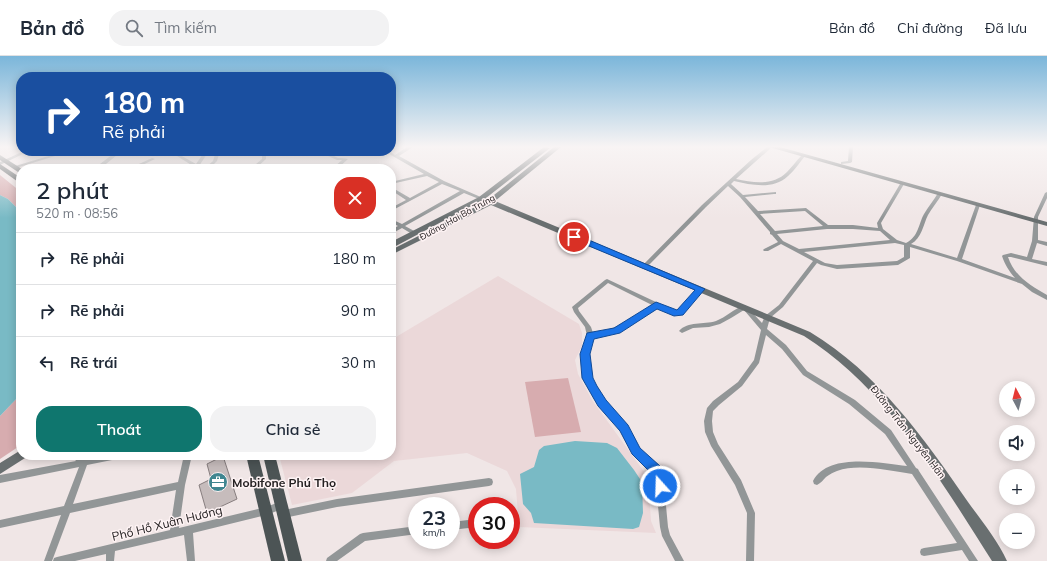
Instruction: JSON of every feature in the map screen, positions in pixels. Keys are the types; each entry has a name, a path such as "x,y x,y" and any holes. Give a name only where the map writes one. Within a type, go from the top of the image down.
{"main road":[{"path":"253,460 278,561"},
{"path":"270,460 296,561"}],"street":[{"path":"423,171 442,182 486,200"},
{"name":"Đường Hai Bà Trưng","path":"396,242 486,200 520,171"},
{"name":"Đường Hai Bà Trưng","path":"396,250 486,200 526,171"},
{"path":"645,266 704,206 743,171"},
{"path":"734,180 756,184 777,181 786,176 791,171"},
{"path":"855,171 978,205 1036,219 1047,220"},
{"path":"869,171 1036,219 1047,224"},
{"path":"396,183 429,174"},
{"path":"396,207 442,182"},
{"path":"728,184 742,196 781,242 816,261 837,267 898,263 907,258 907,244"},
{"path":"881,230 879,223 902,184"},
{"path":"396,228 464,191"},
{"path":"396,192 410,200"},
{"path":"742,196 774,193"},
{"path":"1029,259 1035,241 1036,219 1047,193"},
{"path":"907,244 913,241 919,233 926,215 940,194"},
{"name":"Đường Trần Nguyên Hãn","path":"486,200 744,307 822,342 851,364 871,384 923,449 1000,561"},
{"path":"959,260 978,205"},
{"path":"756,213 806,209 827,227"},
{"path":"396,222 414,233"},
{"path":"772,233 827,227 853,227 881,230 895,241"},
{"path":"798,251 895,241 959,260 1021,282 1047,297"},
{"path":"1035,241 1047,244"},
{"path":"766,250 781,242"},
{"path":"1021,282 1007,261 1006,256 1011,255 1047,264"},
{"path":"750,561 751,513 738,483 715,446 709,432 708,420 710,410 716,403 740,384 757,361 767,317 781,306 816,261"},
{"path":"680,561 666,536 662,496 655,470 636,451 624,428 602,403 588,378 584,359 590,336 588,327 576,311 575,307 607,282 674,313 680,313 701,289"},
{"path":"590,336 603,335 627,326 656,305"},
{"path":"682,331 691,326 713,324 729,318 744,307 765,330 784,347 805,373 852,402 881,425 894,438 974,561"},
{"path":"0,469 16,458"},
{"path":"81,460 84,463"},
{"path":"0,479 98,460"},
{"path":"174,532 181,485 187,460"},
{"path":"48,561 69,509 84,463"},
{"path":"817,481 828,471 838,467 854,465 915,471"},
{"name":"Phố Hồ Xuân Hương","path":"57,561 266,511 331,504 489,482"},
{"path":"0,524 181,485"},
{"path":"188,530 191,561"},
{"path":"330,561 363,536 408,531"},
{"path":"924,552 963,546"},
{"path":"110,561 111,549"}],"shaded area":[{"path":"0,175 16,188 16,207 8,199 0,195"},
{"path":"498,276 579,324 582,333 582,346 575,360 578,374 592,400 648,477 651,521 656,533 520,527 520,497 517,497 516,489 507,471 467,453 394,461 352,493 292,505 280,460 396,460 396,337"},
{"path":"568,378 581,432 535,437 525,382"},
{"path":"16,399 16,448 0,459 0,416"}],"water":[{"path":"0,195 8,199 16,207 16,399 0,416"},
{"path":"575,441 607,443 617,448 634,470 642,482 643,513 639,527 633,529 534,523 531,513 523,504 520,474 534,467 539,450 544,446"}],"building":[{"name":"Mobifone Phú Thọ","path":"215,460 224,460 237,499 207,513 199,485 211,479 207,464"}],"place":[{"name":"Mobifone Phú Thọ","path":"218,482"}],"route":[{"path":"574,237 701,289 680,313 674,313 656,305 627,326 611,333 590,336 589,345 585,354 584,359 592,388 602,403 627,432 636,451 655,470 660,486"}]}
